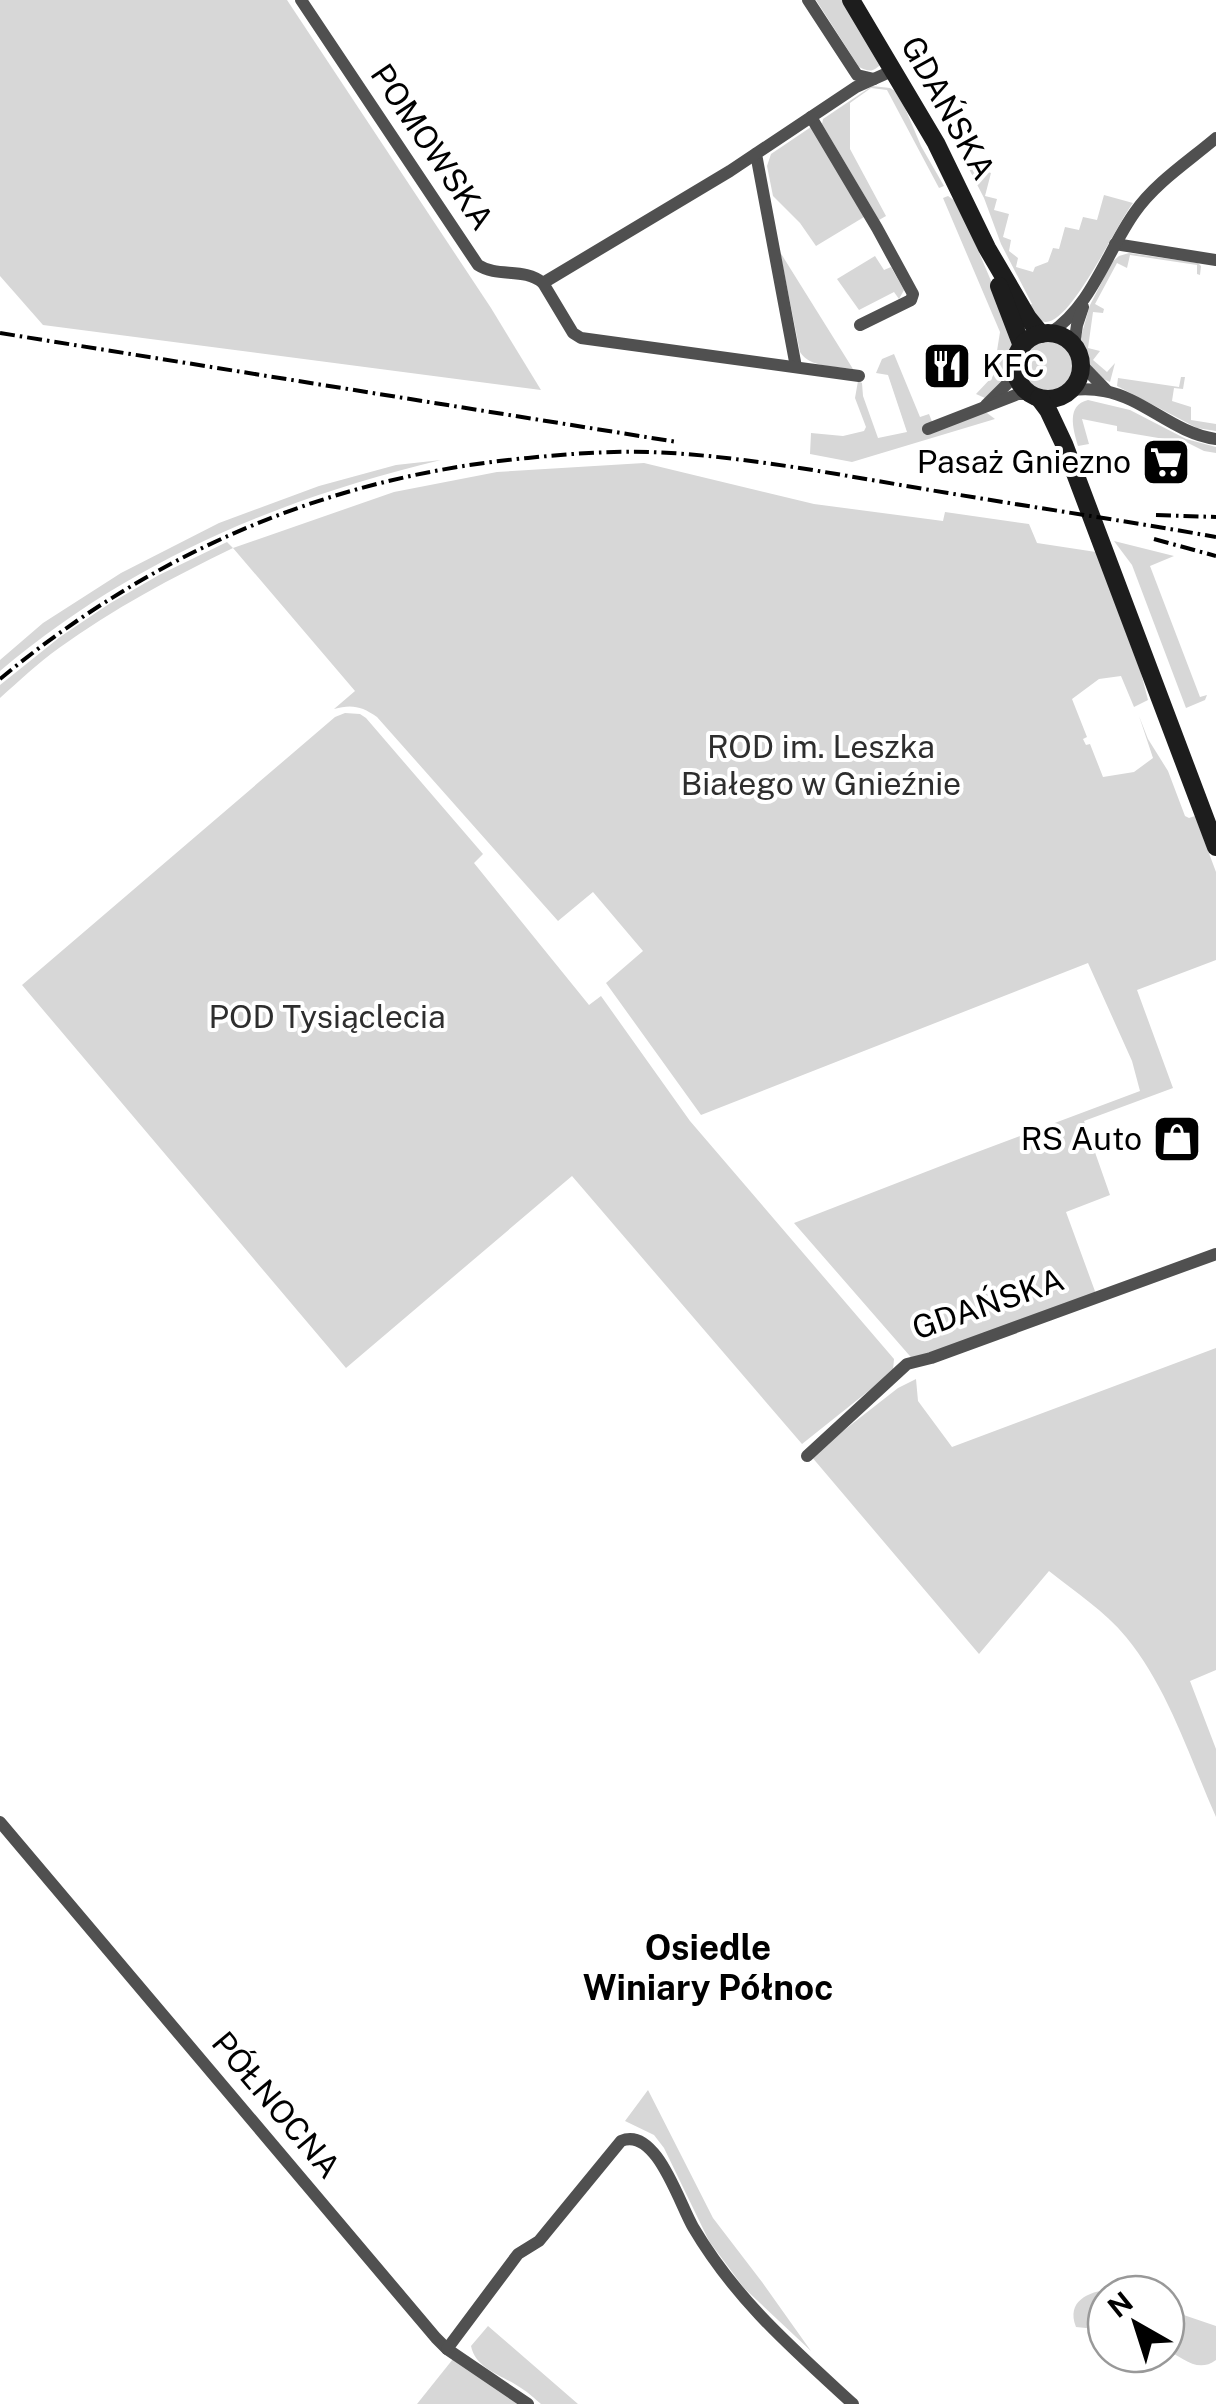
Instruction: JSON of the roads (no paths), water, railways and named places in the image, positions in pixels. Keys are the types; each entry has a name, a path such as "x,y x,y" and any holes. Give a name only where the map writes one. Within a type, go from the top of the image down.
{"street":[{"name":"POMOWSKA","path":"302,0 478,265 486,270 529,274 543,283"},
{"path":"808,0 857,76 874,79"},
{"name":"GDAŃSKA","path":"850,0 894,70 1028,318 1045,334"},
{"path":"858,376 576,336 543,283 756,154 856,87 894,70"},
{"path":"811,117 913,294 911,300 860,326"},
{"path":"1107,391 1081,364 1074,345 1090,290 1136,210 1216,138"},
{"path":"756,154 796,368"},
{"path":"1115,244 1216,260"},
{"name":"GDAŃSKA","path":"988,248 1022,346"},
{"path":"1090,290 1067,320 1022,346 1016,359 1016,375 1021,385 1048,410 1064,444 1216,847"},
{"path":"1045,334 1063,337 1074,345"},
{"path":"1064,444 1062,414 1069,392 1079,378 1081,364"},
{"path":"984,407 1016,375"},
{"path":"928,430 1018,394 1048,399 1069,392 1107,391 1181,430 1216,439"},
{"name":"GDAŃSKA","path":"807,1456 907,1364 1216,1254"},
{"name":"PÓŁNOCNA","path":"0,1822 446,2349 528,2404"},
{"path":"446,2349 518,2254 540,2241 621,2141 629,2138 650,2146 706,2248 739,2294 774,2332 853,2404"}],"railway":[{"path":"0,333 677,442"},
{"path":"0,679 119,593 247,528 314,502 383,482 455,467 528,458 635,452 741,460 1216,537"},
{"path":"1156,515 1216,517"},
{"path":"1154,539 1216,556"}],"place":[{"name":"KFC","path":"947,366"},
{"name":"Pasaż Gniezno","path":"1166,462"},
{"name":"RS Auto","path":"1177,1139"}],"district":[{"name":"Osiedle Winiary Północ","path":"708,1968"}],"park label":[{"name":"ROD im. Leszka Białego w Gnieźnie","path":"821,766"},
{"name":"POD Tysiąclecia","path":"327,1017"}]}
